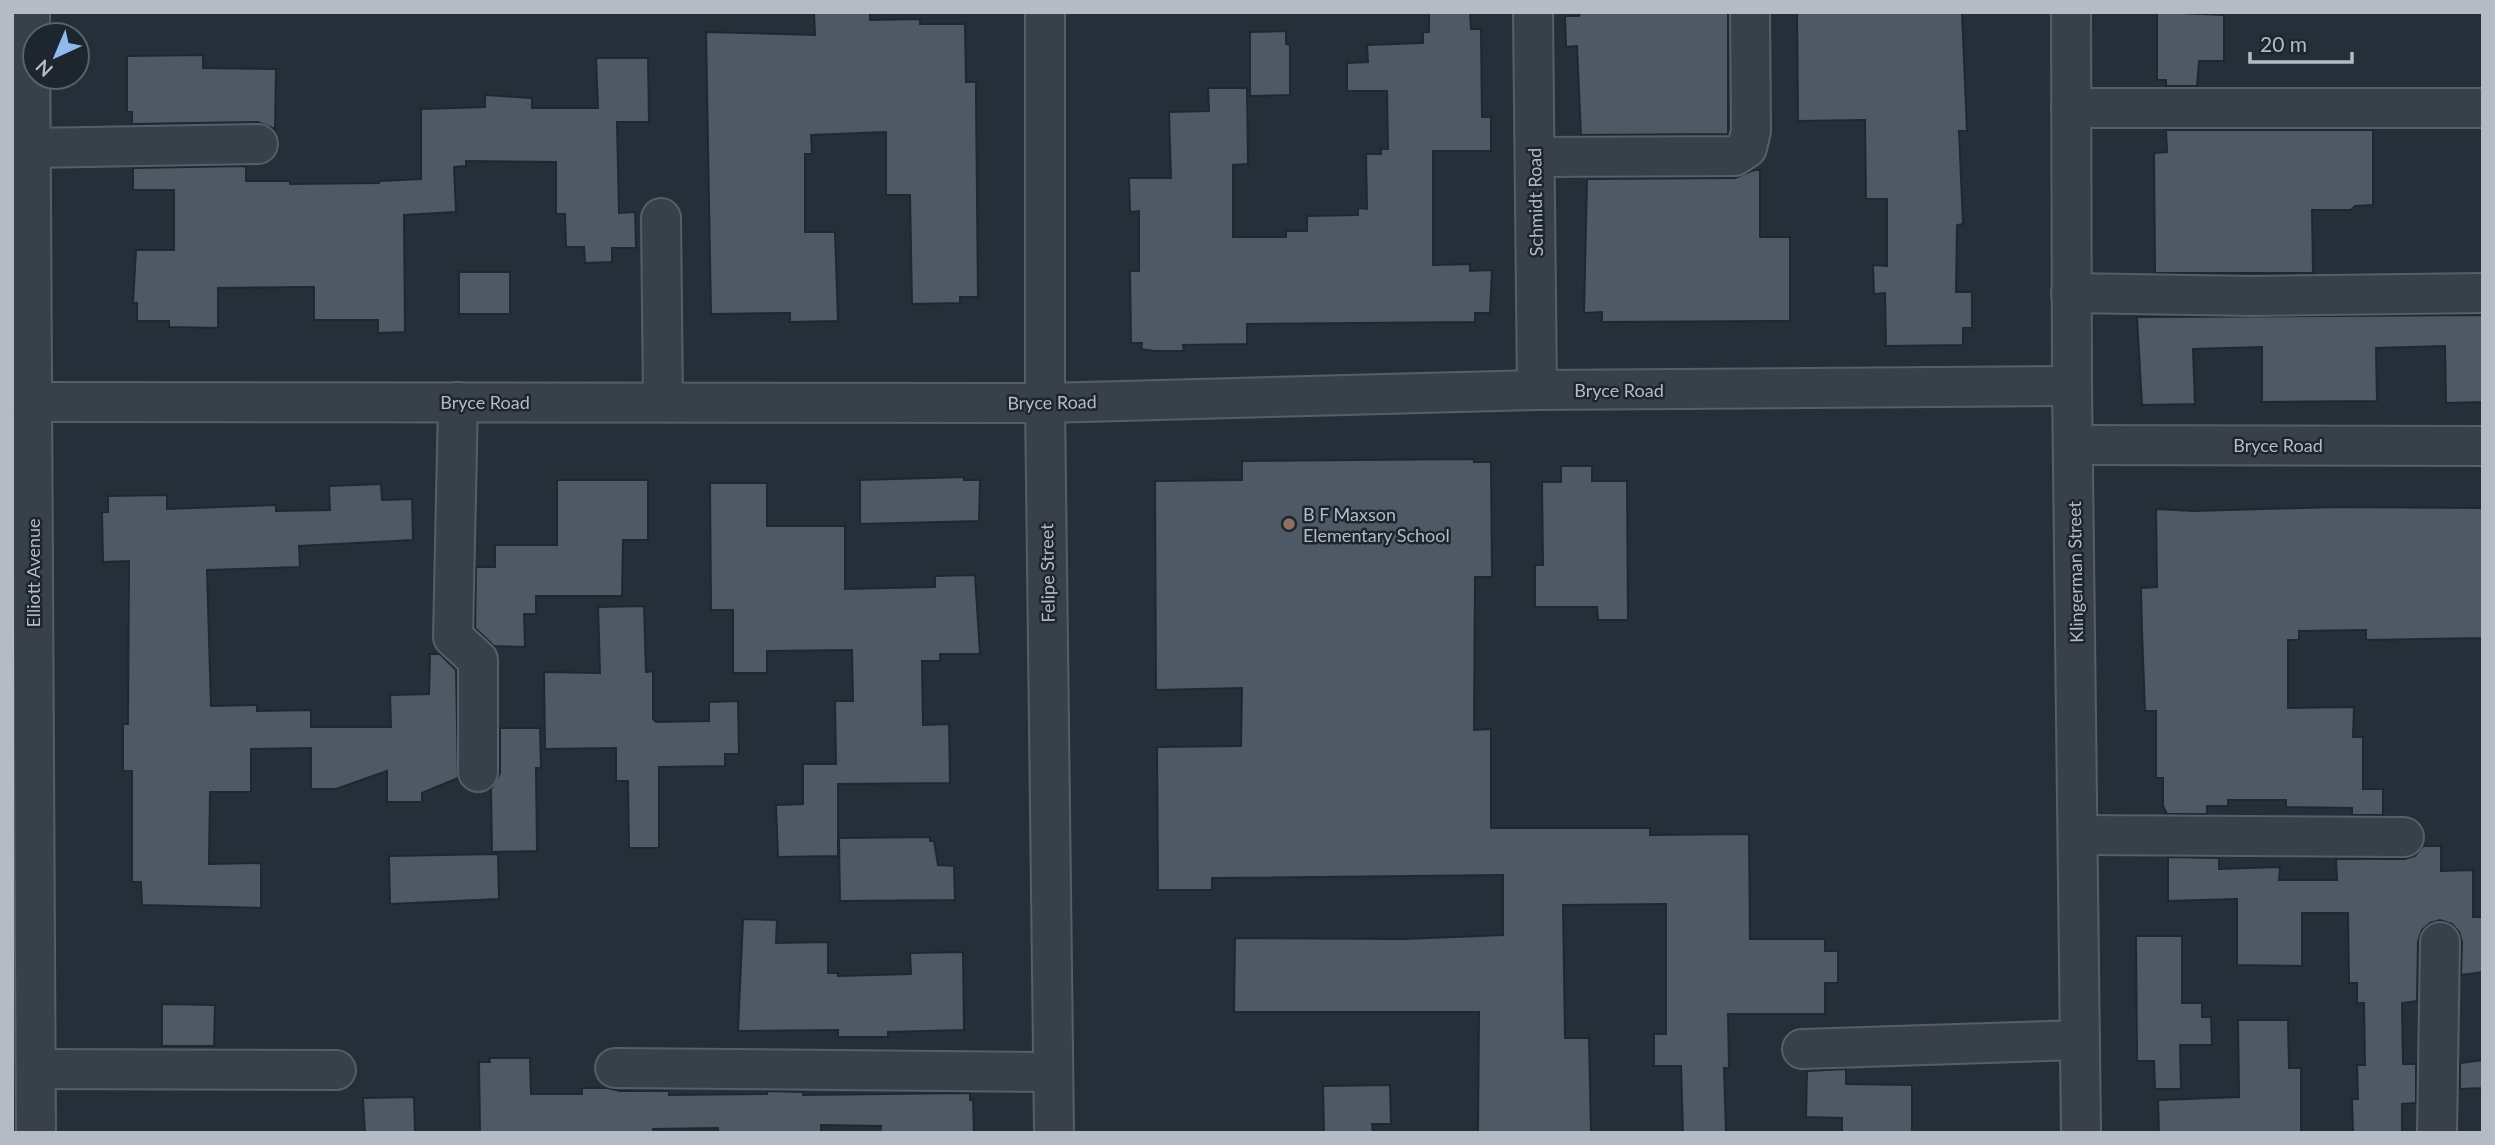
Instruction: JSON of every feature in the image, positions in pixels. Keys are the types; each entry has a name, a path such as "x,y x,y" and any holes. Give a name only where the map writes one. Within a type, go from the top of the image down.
{"street":[{"name":"Elliott Avenue","path":"30,12 22,107 32,148 21,260 32,402 22,464 23,724 37,1069 36,1133"},
{"name":"Felipe Street","path":"1045,12 1045,402 1054,1133"},
{"path":"1535,157 1735,156 1747,148 1751,131 1750,12"},
{"name":"Klingerman Street","path":"2071,12 2071,293 2081,1133"},
{"name":"Schmidt Road","path":"1533,14 1537,390"},
{"path":"2071,108 2483,108"},
{"path":"32,148 258,144"},
{"path":"662,218 663,402"},
{"path":"2071,293 2252,296 2483,293"},
{"name":"Bryce Road","path":"32,402 1045,402 1537,390 2072,386"},
{"path":"458,402 453,637 478,660 478,772"},
{"name":"Bryce Road","path":"2074,445 2483,446"},
{"path":"2078,835 2404,837"},
{"path":"2437,1133 2440,943"},
{"path":"1802,1049 2080,1040"},
{"path":"615,1068 1053,1072"},
{"path":"37,1069 336,1070"}],"building":[{"path":"814,12 870,12 870,20 920,19 920,24 965,24 966,82 976,82 978,297 960,297 960,303 912,304 910,195 886,195 886,132 811,135 812,154 805,154 805,232 835,232 838,321 790,322 790,313 711,314 706,32 815,35"},
{"path":"1429,12 1470,12 1471,29 1481,29 1482,117 1491,117 1491,151 1433,151 1433,265 1470,264 1470,271 1492,270 1490,313 1475,313 1475,322 1247,324 1247,344 1183,345 1184,351 1154,351 1141,349 1142,343 1131,343 1130,271 1139,271 1139,211 1130,212 1129,178 1171,178 1169,112 1209,111 1208,88 1247,88 1248,164 1233,165 1233,237 1286,237 1286,231 1307,231 1307,216 1358,215 1358,208 1367,209 1366,154 1381,154 1381,149 1388,149 1387,91 1347,91 1347,63 1368,62 1367,45 1423,43 1423,32 1429,32"},
{"path":"1580,12 1728,12 1728,134 1581,135 1577,46 1566,47 1565,16 1579,16"},
{"path":"1797,12 1962,12 1967,131 1959,131 1963,224 1957,225 1956,292 1972,292 1972,328 1963,328 1963,345 1886,346 1885,293 1874,294 1873,265 1887,266 1887,199 1866,199 1865,120 1798,121"},
{"path":"2157,12 2224,15 2224,61 2199,61 2197,86 2166,86 2166,80 2157,80"},
{"path":"1286,31 1286,44 1290,45 1290,95 1250,96 1250,32"},
{"path":"203,55 203,68 276,69 275,129 258,122 132,124 132,112 127,112 127,56"},
{"path":"596,58 648,58 649,122 617,122 619,213 635,212 636,248 612,248 612,262 585,263 584,247 566,247 565,214 556,214 556,162 466,161 466,166 454,167 456,212 404,215 405,332 378,333 378,320 314,320 314,287 218,288 218,328 169,327 169,321 137,321 137,303 133,303 136,250 174,250 174,190 133,190 133,168 246,166 246,181 290,181 290,184 379,183 421,179 421,109 485,107 485,95 532,98 532,108 598,108"},
{"path":"2166,130 2373,130 2373,205 2355,206 2351,210 2312,210 2313,273 2155,273 2154,153 2167,152"},
{"path":"1760,170 1760,237 1790,237 1790,321 1602,322 1602,312 1584,313 1587,179 1735,178"},
{"path":"459,272 510,272 510,314 459,314"},
{"path":"2483,315 2483,402 2446,403 2445,346 2376,348 2377,401 2262,402 2262,347 2193,349 2195,404 2142,405 2137,317"},
{"path":"1474,459 1474,462 1491,462 1492,577 1475,577 1474,730 1491,729 1491,828 1650,828 1650,835 1749,834 1750,939 1825,939 1825,951 1838,951 1838,983 1825,983 1825,1014 1728,1014 1729,1068 1724,1068 1726,1133 1683,1133 1681,1066 1654,1066 1654,1034 1666,1034 1666,904 1563,905 1565,1038 1589,1038 1591,1133 1478,1132 1479,1012 1234,1012 1235,938 1404,939 1503,935 1503,875 1212,878 1212,890 1158,890 1157,747 1241,746 1242,688 1156,690 1155,481 1242,480 1242,461"},
{"path":"1561,466 1592,466 1592,481 1627,481 1628,620 1598,620 1597,607 1535,607 1535,565 1543,565 1542,482 1561,482"},
{"path":"964,477 964,480 980,480 979,521 860,524 860,480"},
{"path":"557,480 648,480 648,540 623,540 622,596 536,596 536,614 524,614 525,647 494,646 475,628 476,567 495,567 495,545 557,545"},
{"path":"710,483 767,483 767,526 845,526 845,589 935,587 935,576 975,575 980,654 940,654 940,661 922,661 923,725 949,724 950,783 838,784 838,856 778,857 776,805 803,804 803,764 836,764 835,701 853,701 852,650 767,651 767,673 733,673 733,610 711,610"},
{"path":"381,484 382,500 412,499 413,540 299,546 300,567 207,570 211,706 257,705 257,711 311,710 311,727 391,727 390,695 429,694 430,654 440,654 456,670 458,778 422,793 422,802 387,802 387,771 336,789 311,789 311,748 251,749 251,792 210,792 209,864 261,863 261,908 142,905 141,882 132,882 132,771 123,771 123,724 128,724 129,561 103,562 102,512 108,512 108,496 167,495 167,509 276,505 276,511 330,510 329,486"},
{"path":"2335,507 2483,508 2483,638 2366,640 2366,630 2299,631 2299,640 2288,640 2288,708 2354,707 2353,737 2363,737 2363,789 2383,789 2383,815 2352,815 2352,808 2286,807 2286,800 2228,800 2228,806 2207,806 2207,814 2167,814 2163,806 2163,778 2156,778 2156,711 2145,711 2142,632 2141,588 2157,587 2156,509 2194,511"},
{"path":"644,606 646,672 653,671 653,719 656,722 709,721 709,702 738,701 739,754 725,754 725,766 659,767 659,848 629,848 628,781 616,781 616,748 545,749 544,672 600,673 598,607"},
{"path":"500,728 540,728 541,768 536,768 537,851 492,852 491,789 500,773"},
{"path":"930,837 930,841 934,841 938,865 954,866 955,900 840,901 839,838"},
{"path":"2423,846 2441,846 2441,871 2473,870 2473,917 2483,917 2483,972 2461,975 2462,942 2459,932 2452,924 2440,920 2430,923 2422,930 2418,942 2417,1001 2402,1003 2403,1064 2416,1064 2416,1103 2402,1104 2402,1133 2353,1133 2352,1099 2358,1099 2357,1065 2365,1065 2364,1003 2357,1003 2357,983 2349,983 2348,913 2302,913 2302,966 2237,965 2237,899 2168,901 2168,857 2219,858 2219,869 2280,867 2279,880 2337,880 2336,859 2405,859 2415,856"},
{"path":"498,854 499,899 390,904 389,856"},
{"path":"743,919 777,920 776,943 828,942 828,973 838,973 838,976 911,974 910,953 963,952 964,1030 888,1032 888,1037 838,1037 838,1030 738,1031"},
{"path":"2136,936 2182,936 2182,1003 2202,1003 2202,1017 2211,1017 2212,1045 2180,1045 2181,1089 2155,1089 2154,1061 2137,1061"},
{"path":"162,1004 215,1005 214,1046 162,1046"},
{"path":"2238,1020 2288,1020 2289,1068 2301,1068 2301,1133 2159,1133 2158,1100 2239,1097"},
{"path":"489,1058 530,1058 531,1094 582,1094 582,1088 669,1091 669,1095 767,1094 767,1091 803,1092 803,1095 970,1093 970,1100 973,1100 974,1133 896,1133 880,1132 881,1126 821,1125 821,1133 718,1132 718,1128 653,1129 653,1133 480,1133 479,1062 490,1062"},
{"path":"2483,1060 2483,1088 2460,1089 2460,1063"},
{"path":"1846,1069 1846,1084 1912,1085 1912,1133 1842,1133 1842,1118 1806,1117 1807,1071"},
{"path":"1390,1085 1391,1124 1372,1124 1373,1133 1324,1133 1323,1086"},
{"path":"414,1097 415,1133 365,1133 363,1098"}],"place":[{"name":"B F Maxson Elementary School","path":"1289,524"}]}
